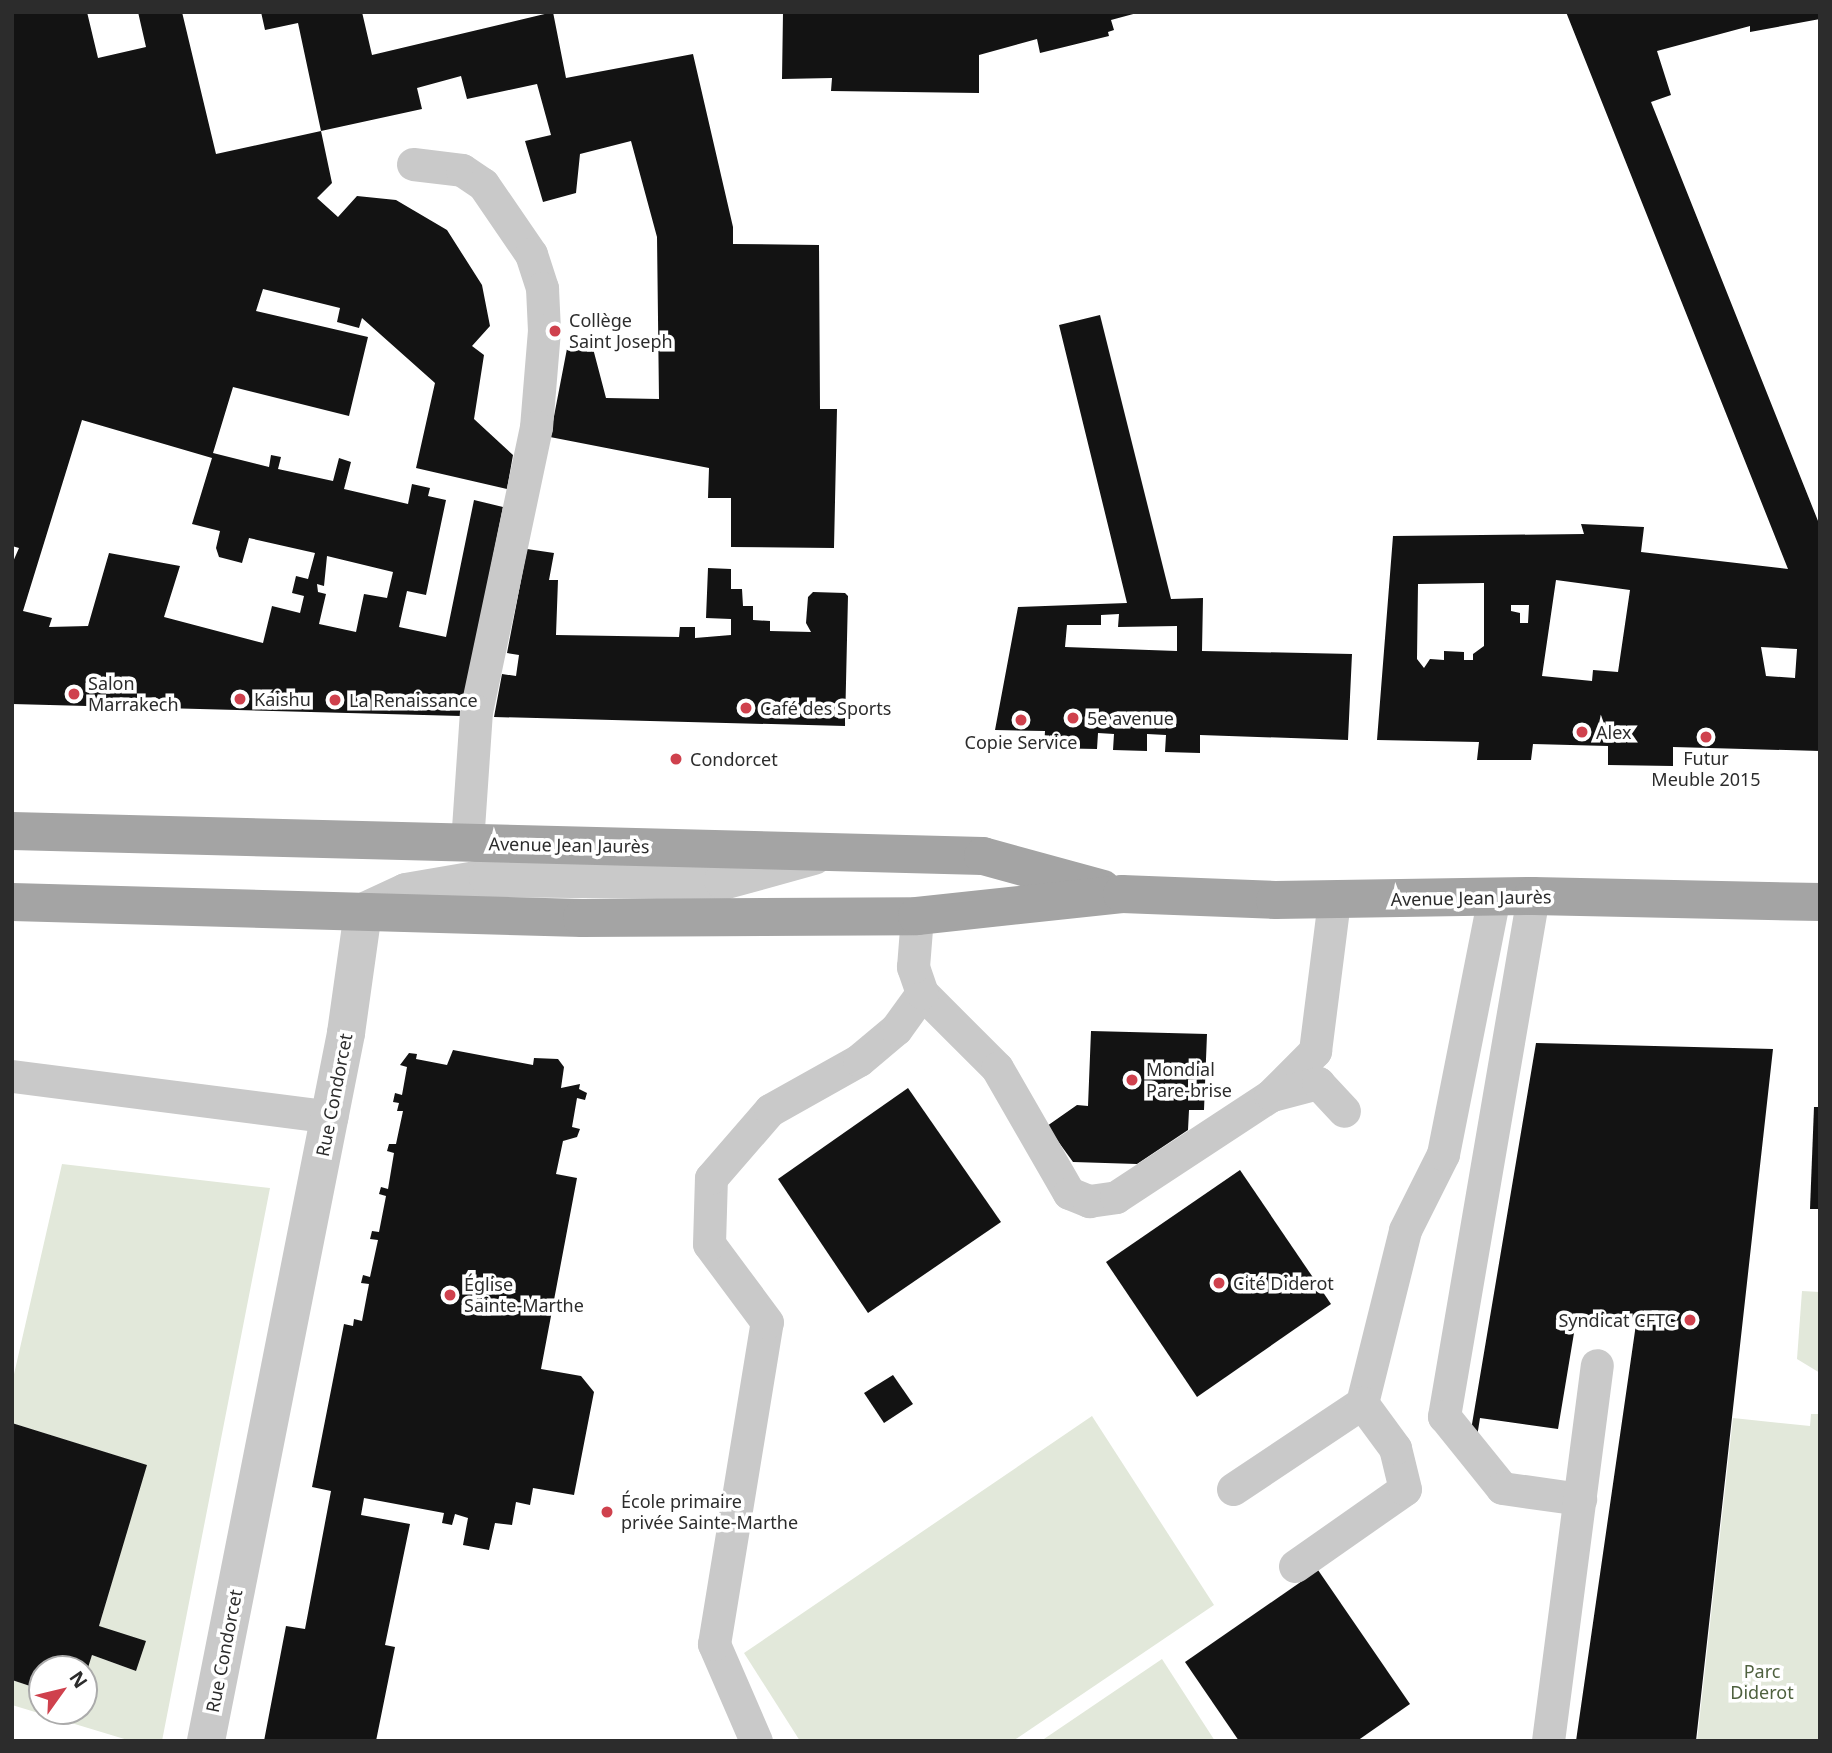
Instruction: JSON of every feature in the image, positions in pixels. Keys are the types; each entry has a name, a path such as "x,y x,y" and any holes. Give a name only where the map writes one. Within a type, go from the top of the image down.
{"main road":[{"name":"Avenue Jean Jaurès","path":"12,831 983,856 1122,894"},
{"name":"Avenue Jean Jaurès","path":"12,902 509,918 916,916 1122,894 1334,900 1532,896 1820,902"}],"street":[{"path":"363,912 406,892 488,878 723,881 827,852"},
{"name":"Rue Condorcet","path":"206,1741 331,1117 363,912"}],"lane":[{"path":"413,164 463,170 483,184 531,254 542,288 544,330 536,427 476,710 467,842"},
{"path":"1234,1489 1362,1403 1405,1230 1443,1154 1494,896"},
{"path":"1532,896 1444,1416 1502,1488 1580,1499"},
{"path":"916,916 913,967 922,993 997,1068 1069,1193 1089,1201 1116,1197 1270,1096 1315,1051 1334,900"},
{"path":"756,1741 714,1644 767,1322 709,1244 711,1178 770,1110 859,1060 896,1029 922,993"},
{"path":"12,1076 331,1117"},
{"path":"1270,1096 1318,1083 1344,1111"},
{"path":"1548,1741 1597,1365"},
{"path":"1296,1566 1405,1489 1395,1448 1362,1403"}],"green space":[{"path":"62,1164 270,1188 162,1741 131,1741 78,1725 98,1725 98,1657 136,1671 99,1626 146,1465 12,1423 12,1383"},
{"path":"1802,1291 1820,1292 1820,1373 1797,1359"},
{"name":"Parc Diderot","path":"1811,1414 1820,1414 1820,1741 1697,1741 1733,1418 1810,1426"},
{"path":"1092,1416 1214,1605 1013,1741 800,1741 744,1653"},
{"path":"1162,1659 1215,1741 1041,1741"},
{"path":"12,1680 28,1685 28,1710 12,1705"}],"building":[{"path":"12,12 87,12 98,58 146,47 138,12 182,12 216,154 321,131 332,183 317,198 338,217 357,196 396,200 447,230 482,285 490,326 472,346 484,355 474,419 513,455 507,489 416,468 435,383 362,318 359,328 337,322 340,308 263,289 256,311 368,337 349,416 233,387 213,453 269,467 271,455 281,457 278,469 333,481 339,458 351,462 344,489 408,504 412,484 430,488 428,496 446,500 426,595 407,591 399,627 446,637 474,500 503,507 461,716 12,704 12,564 19,548 12,546","holes":["82,420 212,458 192,524 220,531 216,548 219,557 242,563 249,538 315,553 308,579 296,576 292,593 304,596 300,613 272,606 263,643 164,617 180,566 109,553 88,626 49,627 52,618 23,611","327,556 393,572 387,598 364,594 356,632 319,624 326,594 318,592 317,584 324,586"]},
{"path":"261,12 362,12 372,55 553,12 566,78 693,54 733,227 733,244 819,245 820,409 837,409 834,548 731,547 731,498 708,498 709,468 550,437 570,333 590,337 606,398 659,399 657,237 631,141 580,154 576,193 543,202 525,141 551,135 537,84 467,99 461,76 417,88 422,109 321,131 298,23 265,30"},
{"path":"783,12 1137,13 1111,20 1114,30 1108,32 1109,36 1040,53 1037,39 979,55 979,93 831,91 832,78 782,79"},
{"path":"1566,12 1820,12 1820,19 1750,32 1750,26 1657,51 1671,95 1651,102 1820,526 1820,751 1673,747 1673,766 1608,765 1608,746 1533,744 1531,760 1477,760 1479,742 1377,740 1393,536 1584,534 1581,524 1644,527 1641,552 1788,569","holes":["1556,580 1630,590 1618,672 1593,670 1592,681 1542,676","1484,583 1484,646 1473,654 1473,660 1464,660 1464,652 1444,651 1444,660 1430,659 1424,668 1417,659 1418,584","1511,605 1529,605 1528,623 1520,623 1520,613 1511,611","1761,647 1797,649 1795,678 1766,676"]},
{"path":"1100,315 1171,599 1203,598 1202,651 1352,654 1348,740 1200,735 1200,753 1165,752 1166,735 1147,734 1147,751 1113,750 1114,734 1098,733 1097,749 1044,748 1045,731 995,730 1018,607 1127,603 1059,325","holes":["1119,614 1118,627 1177,626 1177,651 1065,647 1067,625 1101,625 1101,615"]},
{"path":"527,549 554,553 549,580 558,580 556,635 679,637 680,627 695,627 695,638 731,635 731,619 706,618 708,568 731,569 731,589 742,589 743,606 753,606 753,620 770,621 770,631 811,632 806,623 808,597 813,592 845,593 848,596 845,726 494,717 502,674 516,676 519,655 507,653"},
{"path":"1091,1031 1207,1034 1204,1110 1189,1110 1188,1130 1137,1164 1073,1162 1047,1126 1077,1105 1088,1106"},
{"name":"Syndicat CFTC","path":"1536,1043 1773,1049 1696,1741 1576,1741 1636,1324 1577,1315 1558,1429 1480,1418 1477,1437 1470,1436"},
{"name":"Église Sainte-Marthe","path":"453,1050 533,1065 534,1058 558,1059 564,1067 561,1088 580,1084 579,1089 587,1093 585,1100 577,1098 572,1127 580,1129 577,1137 563,1141 556,1174 577,1178 541,1369 581,1376 594,1392 574,1495 533,1488 530,1505 516,1502 512,1525 495,1523 489,1550 463,1545 468,1518 455,1514 452,1525 442,1523 444,1513 364,1498 361,1515 410,1524 385,1645 395,1647 376,1741 264,1741 286,1626 305,1629 331,1491 312,1487 344,1324 353,1326 354,1319 362,1321 369,1284 361,1283 363,1275 370,1277 378,1240 370,1239 372,1231 379,1232 386,1196 379,1194 381,1187 388,1189 394,1153 387,1151 389,1144 396,1144 403,1111 397,1111 399,1103 393,1102 395,1093 402,1095 407,1067 400,1065 409,1053 417,1054 416,1059 447,1065"},
{"path":"908,1088 1001,1222 868,1313 778,1179"},
{"path":"1814,1107 1820,1107 1820,1209 1810,1209"},
{"name":"Cité Diderot","path":"1240,1170 1331,1304 1197,1397 1106,1262"},
{"path":"893,1375 913,1404 884,1423 864,1393"},
{"path":"12,1423 147,1465 99,1626 146,1641 136,1671 98,1655 28,1655 28,1685 12,1680"},
{"path":"1318,1570 1410,1704 1357,1741 1239,1741 1185,1662"}],"place":[{"name":"Collège Saint Joseph","path":"555,331"},
{"name":"Salon Marrakech","path":"74,694"},
{"name":"Kaishu","path":"240,699"},
{"name":"La Renaissance","path":"335,700"},
{"name":"Café des Sports","path":"746,708"},
{"name":"5e avenue","path":"1073,718"},
{"name":"Copie Service","path":"1021,720"},
{"name":"Alex","path":"1582,732"},
{"name":"Futur Meuble 2015","path":"1706,737"},
{"name":"Condorcet","path":"676,759"},
{"name":"Mondial Pare-brise","path":"1132,1080"},
{"name":"Cité Diderot","path":"1219,1283"},
{"name":"Église Sainte-Marthe","path":"450,1295"},
{"name":"Syndicat CFTC","path":"1690,1320"},
{"name":"École primaire privée Sainte-Marthe","path":"607,1512"}]}
